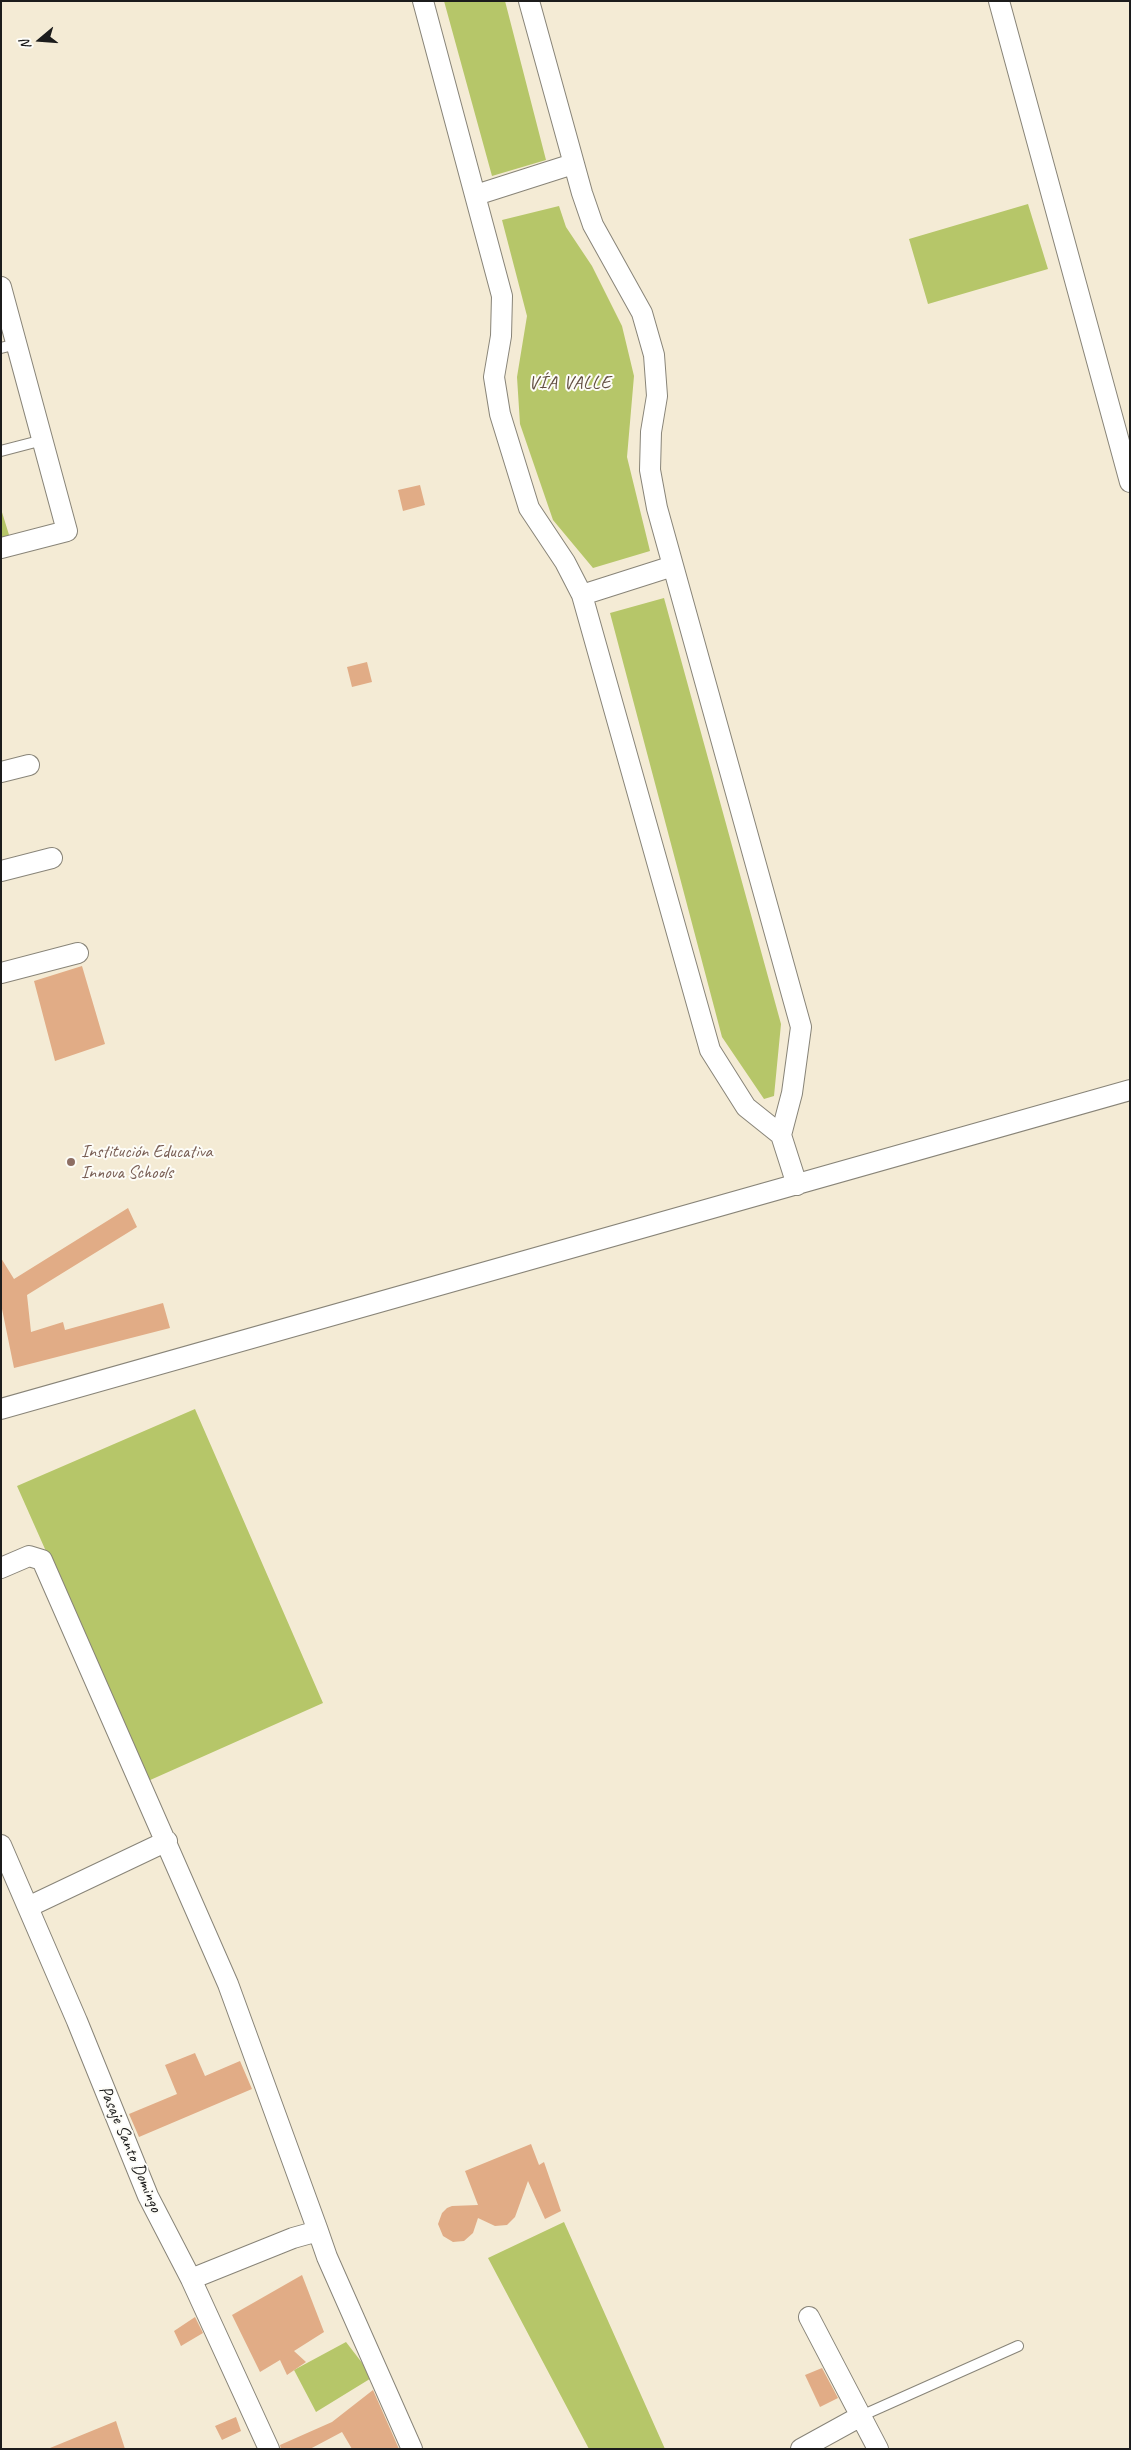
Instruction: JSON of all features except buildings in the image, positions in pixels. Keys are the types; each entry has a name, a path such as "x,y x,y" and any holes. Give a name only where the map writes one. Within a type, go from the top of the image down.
{"street":[{"path":"423,1 502,296 501,336 494,377 500,414 529,508 565,562 582,596 710,1050 746,1108 781,1135"},
{"path":"529,1 573,164 593,225 642,314 654,355 657,396 652,432 650,470 657,508 801,1027 792,1093 781,1135 797,1184"},
{"path":"999,1 1130,482"},
{"path":"476,195 573,164"},
{"path":"1,287 9,346 43,440 67,531 1,548"},
{"path":"582,596 673,566"},
{"path":"1,772 29,764"},
{"path":"1,870 52,858"},
{"path":"1,973 78,954"},
{"path":"1,1410 1130,1090"},
{"path":"1,1568 29,1556 42,1560 167,1841 228,1984 328,2257 412,2449"},
{"path":"28,1907 167,1841"},
{"name":"Pasaje Santo Domingo","path":"1,1845 148,2196 191,2279 269,2449"},
{"path":"191,2279 292,2238 318,2231"},
{"path":"809,2317 878,2449"},
{"path":"801,2449 860,2416"}],"lane":[{"path":"1,451 43,440"},
{"path":"860,2416 1018,2346"}],"green space":[{"path":"444,1 505,1 546,160 492,176"},
{"path":"1028,204 1048,269 928,304 909,239"},
{"path":"559,206 566,227 592,266 622,326 634,376 627,457 650,551 593,568 553,520 520,424 517,377 527,316 502,220"},
{"path":"1,509 10,538 1,541"},
{"path":"664,598 781,1024 774,1096 764,1099 722,1037 610,613"},
{"path":"195,1409 323,1703 148,1781 17,1486"},
{"path":"564,2222 665,2449 589,2449 488,2258"},
{"path":"346,2342 373,2377 316,2412 294,2370"}],"place":[{"name":"Institución Educativa Innova Schools","path":"71,1162"}],"district":[{"name":"VÍA VALLE","path":"570,383"}]}
